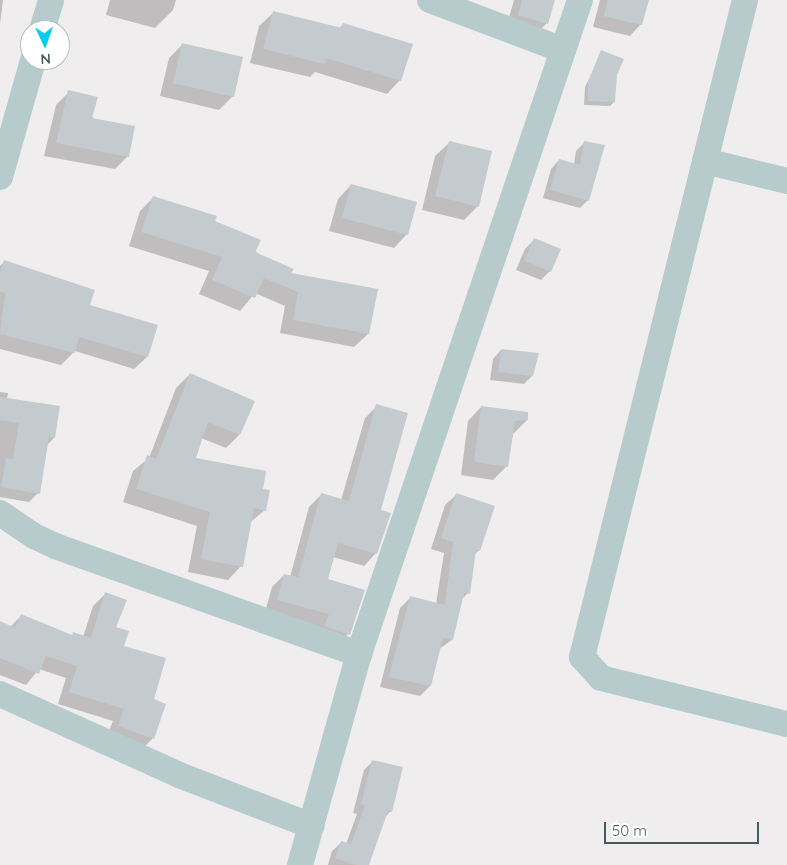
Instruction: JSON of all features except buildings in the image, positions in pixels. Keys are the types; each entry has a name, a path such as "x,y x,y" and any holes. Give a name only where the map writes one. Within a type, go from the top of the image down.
{"street":[{"path":"45,20 52,0"},
{"path":"430,0 563,50"},
{"path":"300,865 358,654 580,0"},
{"path":"746,0 582,657 601,678 787,724"},
{"path":"0,177 30,70"},
{"path":"705,161 787,181"},
{"path":"0,513 34,536 55,546 358,654"},
{"path":"0,694 179,775 312,826"}]}
